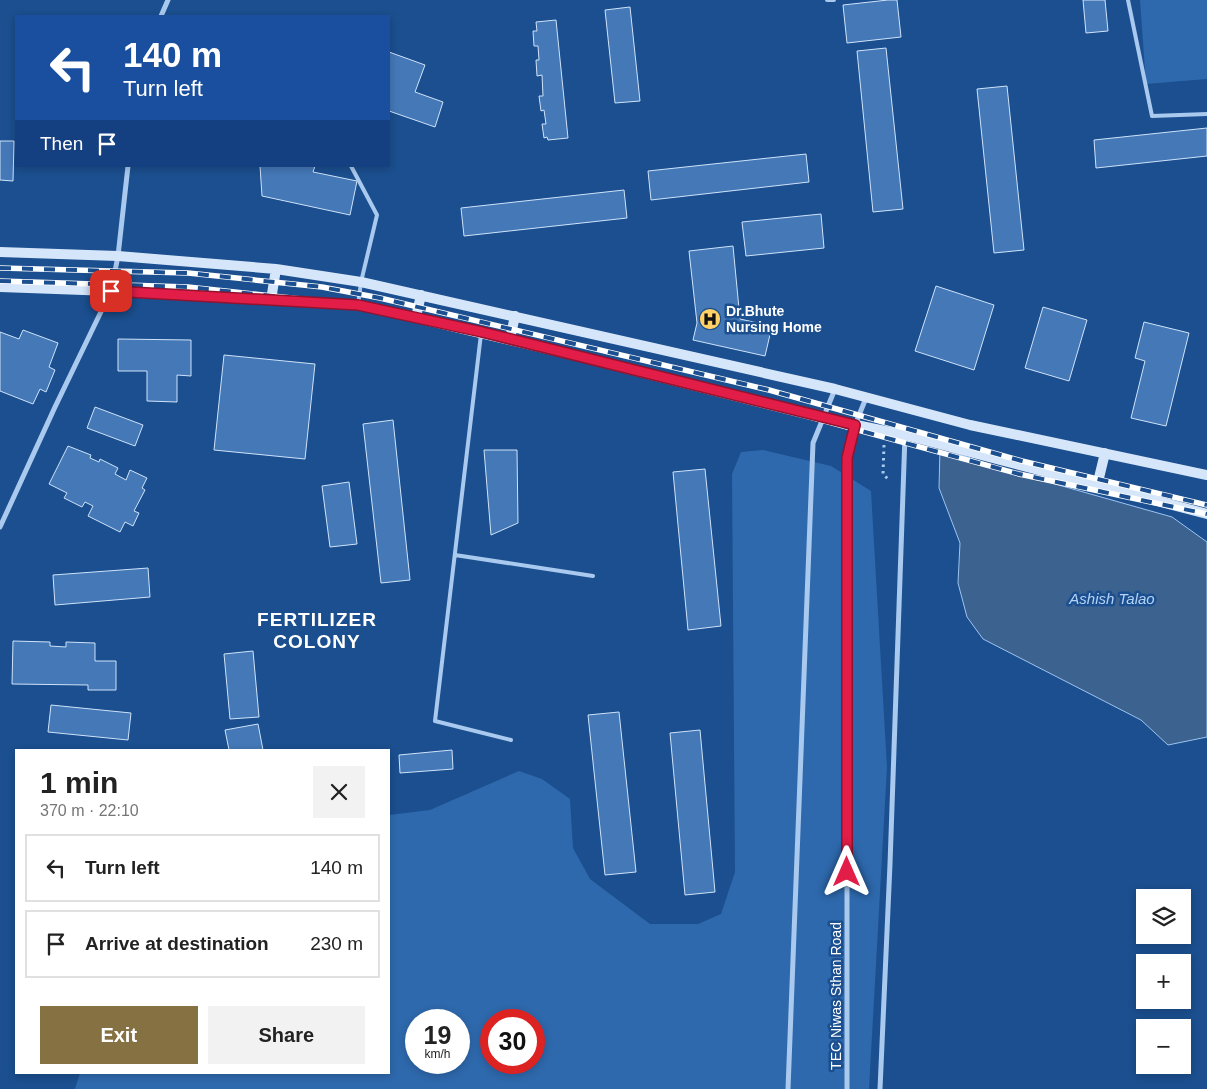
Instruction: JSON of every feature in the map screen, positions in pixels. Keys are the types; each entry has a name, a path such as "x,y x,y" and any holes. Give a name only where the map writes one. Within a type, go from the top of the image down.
{"main road":[{"path":"0,252 118,256 276,269 361,282 835,389 970,425 1207,475"},
{"path":"271,300 276,269"},
{"path":"0,288 111,291 358,305 482,332 822,418 905,435 1207,514"},
{"path":"416,317 421,295"},
{"path":"510,339 515,316"},
{"path":"1097,486 1105,453"}],"street":[{"path":"161,15 168,0"},
{"path":"0,527 59,398 111,291 118,256 128,167"},
{"path":"788,1089 813,443 835,389"},
{"name":"TEC Niwas Sthan Road","path":"847,1089 847,458 855,425 867,397"},
{"path":"880,1089 905,435"}],"lane":[{"path":"826,0 834,0"},
{"path":"1128,0 1152,116 1207,114"},
{"path":"352,167 377,215 361,282 358,305"},
{"path":"482,332 435,721 511,740"},
{"path":"455,555 593,576"}],"path":[{"path":"885,431 883,474 903,497"}],"shaded area":[{"path":"1140,0 1207,0 1207,79 1146,84"},
{"path":"763,450 831,466 871,491 887,767 869,1089 75,1089 80,1074 390,1074 390,815 430,810 519,771 542,779 570,799 573,848 590,879 650,924 698,924 721,914 735,872 732,474 741,452"}],"water":[{"name":"Ashish Talao","path":"940,448 1016,473 1172,517 1207,542 1207,737 1168,745 1141,720 983,639 967,617 958,583 960,543 939,488"}],"building":[{"path":"897,0 901,37 847,43 843,5"},
{"path":"1083,0 1105,0 1108,31 1086,33"},
{"path":"630,7 640,101 615,103 605,10"},
{"path":"556,20 568,138 548,140 547,137 544,138 542,124 546,124 544,110 541,111 539,96 543,96 542,75 537,76 536,60 539,60 538,46 534,46 533,31 537,31 536,22"},
{"path":"886,48 903,209 873,212 857,51"},
{"path":"390,52 425,65 415,92 443,102 435,127 390,111"},
{"path":"1007,86 1024,250 994,253 977,89"},
{"path":"1207,128 1207,156 1096,168 1094,140"},
{"path":"0,141 14,141 13,181 0,180"},
{"path":"806,154 809,182 651,200 648,171"},
{"path":"260,167 315,167 313,172 357,181 350,215 262,196"},
{"path":"624,190 627,218 464,236 461,208"},
{"path":"821,214 824,248 746,256 742,222"},
{"path":"733,246 740,319 772,326 765,356 693,340 697,323 689,251"},
{"path":"936,286 994,305 974,370 915,351"},
{"path":"1043,307 1087,320 1069,381 1025,368"},
{"path":"1144,322 1189,333 1166,426 1131,418 1145,361 1135,358"},
{"path":"23,330 58,343 49,367 55,370 46,392 40,389 33,404 0,391 0,332 19,339"},
{"path":"118,339 191,340 191,376 177,375 177,402 147,401 147,371 118,371"},
{"path":"224,355 315,364 305,459 214,450"},
{"path":"95,407 143,425 135,446 87,428"},
{"path":"393,420 410,580 381,583 363,424"},
{"path":"68,446 91,455 90,458 99,462 100,459 118,468 115,474 126,480 130,470 147,478 142,488 145,490 134,511 139,513 133,526 125,522 120,532 88,516 93,506 85,502 82,507 64,498 67,493 49,484"},
{"path":"484,450 517,450 518,523 491,535"},
{"path":"705,469 721,626 688,630 673,472"},
{"path":"349,482 357,544 330,547 322,486"},
{"path":"148,568 150,597 55,605 53,575"},
{"path":"13,641 50,642 50,646 66,647 66,642 95,643 95,661 116,661 116,690 88,690 88,685 12,684"},
{"path":"253,651 259,717 230,719 224,654"},
{"path":"51,705 131,713 128,740 48,732"},
{"path":"619,712 636,872 605,875 588,715"},
{"path":"258,724 263,749 229,749 225,730"},
{"path":"700,730 715,892 685,895 670,733"},
{"path":"452,750 453,769 400,773 399,755"}],"railway":[{"path":"0,268 188,273 322,287 380,298 769,390 1022,461 1207,505"},
{"path":"0,281 188,287 320,301 378,311 766,403 1019,474 1207,514"}],"place":[{"name":"Dr.Bhute Nursing Home","path":"710,319"}],"district":[{"name":"FERTILIZER COLONY","path":"317,630"}],"route":[{"path":"111,291 358,305 482,332 855,425 847,458 847,872"}]}
